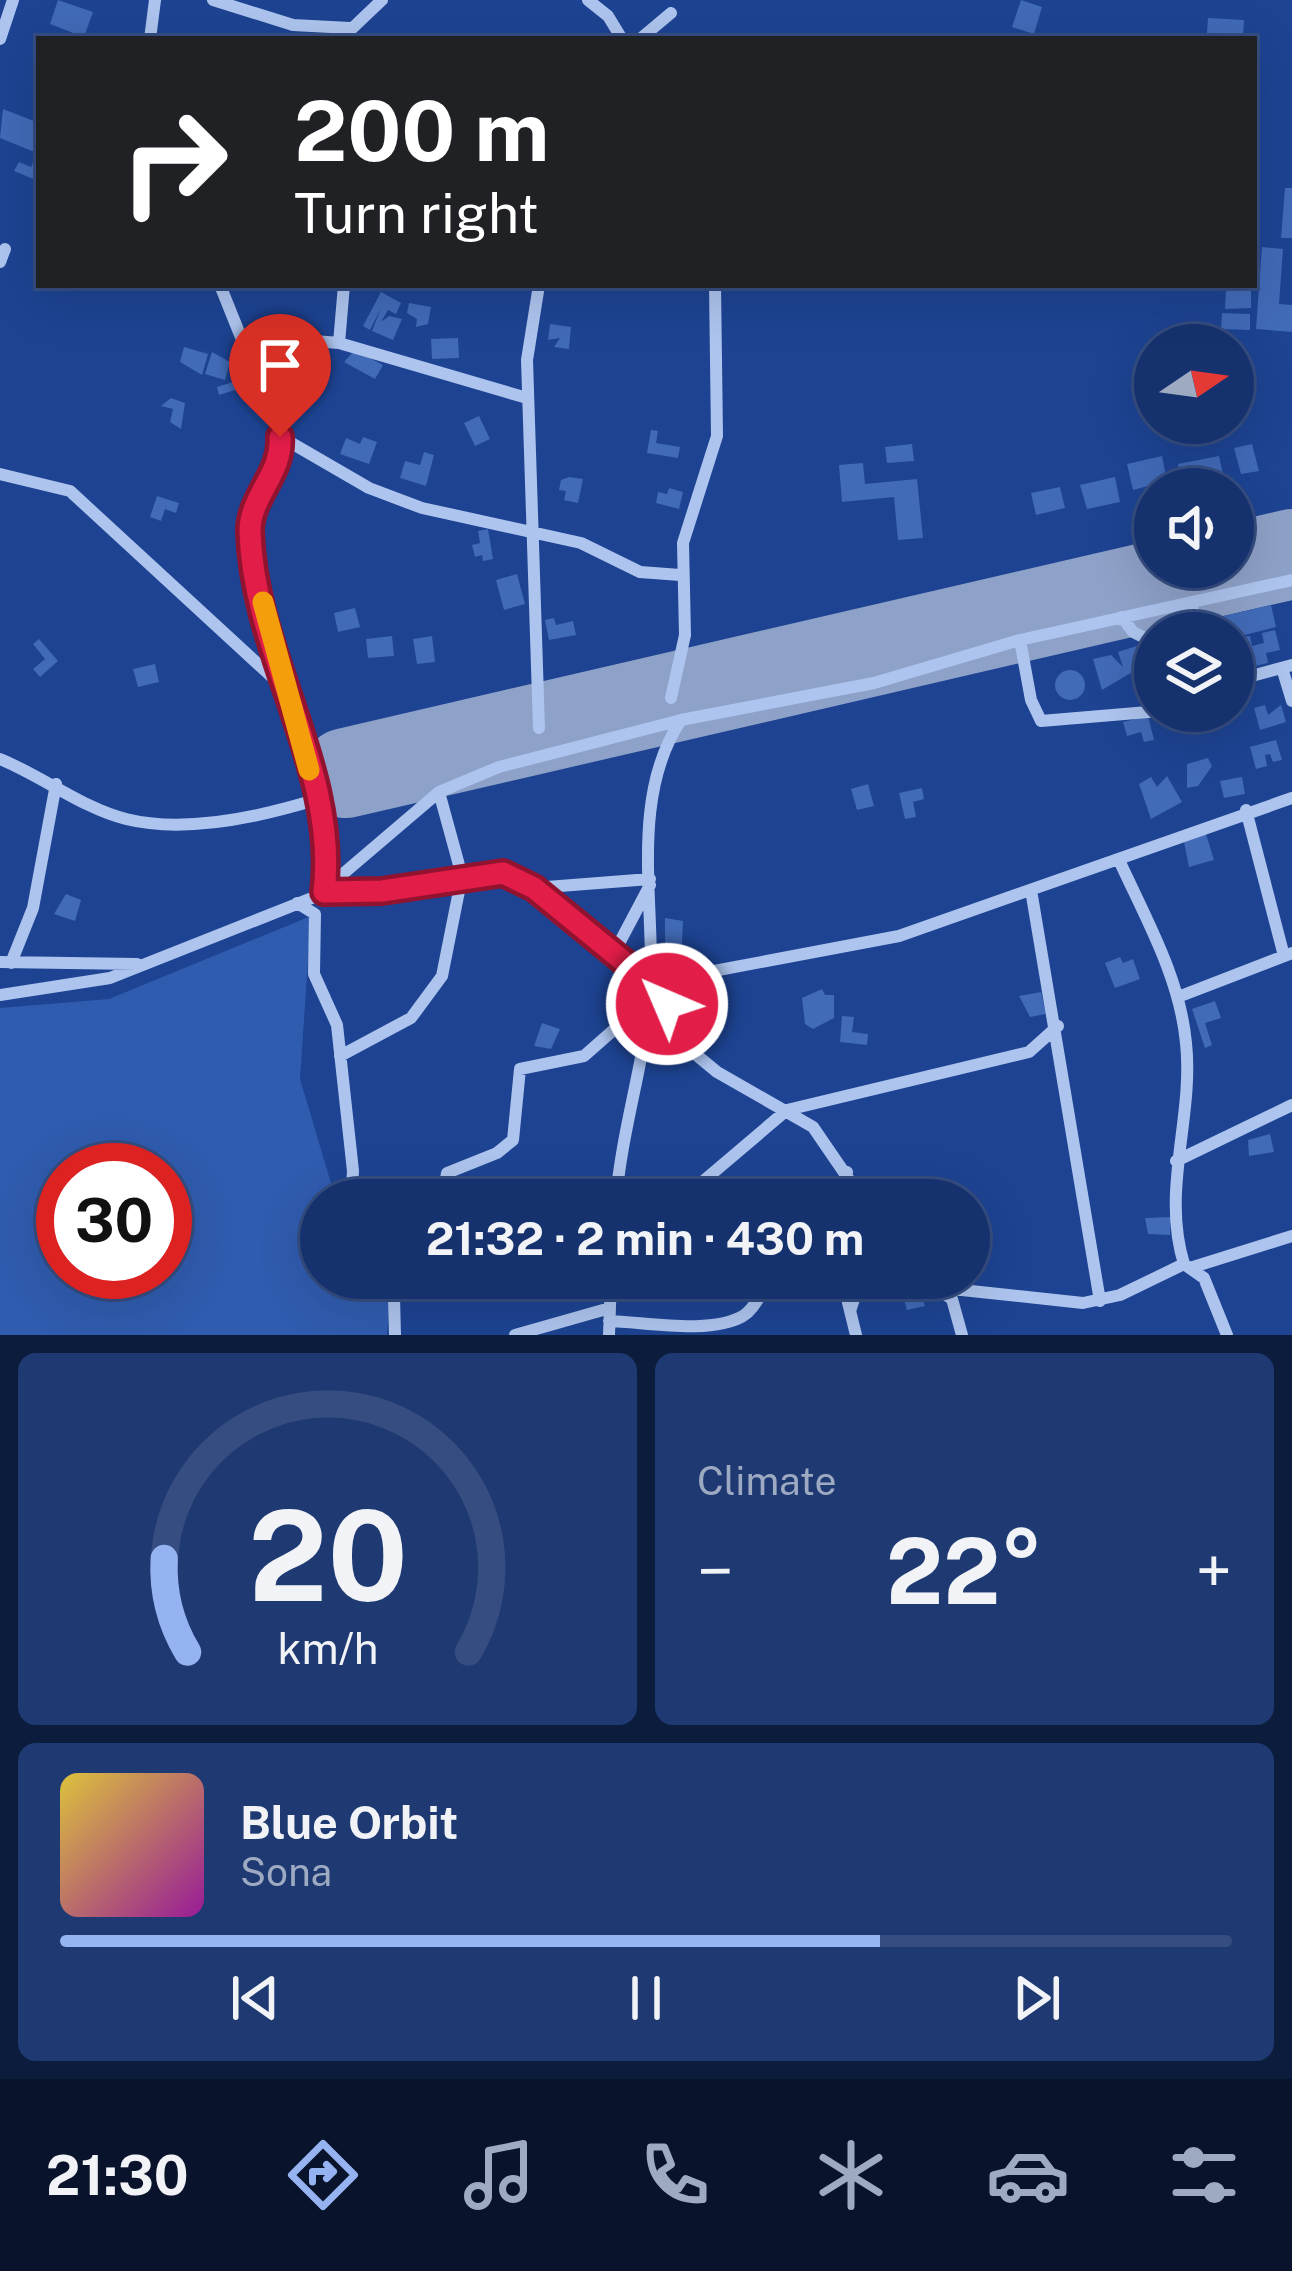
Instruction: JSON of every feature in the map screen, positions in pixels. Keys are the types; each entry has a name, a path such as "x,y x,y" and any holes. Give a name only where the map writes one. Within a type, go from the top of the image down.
{"street":[{"path":"0,39 13,0"},
{"path":"150,36 154,0"},
{"path":"213,0 293,25 346,33 382,0"},
{"path":"588,0 608,16 620,36"},
{"path":"644,36 671,13"},
{"path":"221,288 280,437 282,455 250,528 285,689 328,848 315,914 314,974 336,1015 352,1179"},
{"path":"339,344 344,288"},
{"path":"538,288 527,398 539,728"},
{"path":"671,698 685,635 680,575 690,514 717,436 715,288"},
{"path":"239,335 339,344 527,398"},
{"path":"280,437 369,488 422,508 581,543 640,572 680,575"},
{"path":"0,474 70,491 285,689"},
{"path":"320,894 439,792 499,767 681,719 874,683 1020,640 1292,580"},
{"path":"1191,602 1193,612"},
{"path":"1122,617 1134,633"},
{"path":"1020,640 1033,710 1041,721 1134,713"},
{"path":"1254,675 1287,666 1292,701"},
{"path":"620,1179 653,987 650,812 664,749 681,719"},
{"path":"0,759 99,808 153,822 237,819 318,799"},
{"path":"56,784 36,896 5,963 143,964"},
{"path":"340,1056 411,1018 430,999 452,948 462,875 439,792"},
{"path":"446,1179 447,1173 497,1153 513,1140 518,1077 524,1065 584,1056 653,987 899,936 1119,860 1246,810 1292,798"},
{"path":"1178,998 1288,955 1246,810"},
{"path":"1119,860 1178,998 1187,1075 1176,1161 1175,1218 1189,1266 1211,1290 1227,1335"},
{"path":"0,995 110,977 320,894 382,891 462,875 503,873 534,888 653,987 681,1039"},
{"path":"534,888 650,882"},
{"path":"614,953 650,882"},
{"path":"1031,890 1058,1026 1100,1301"},
{"path":"297,903 315,914"},
{"path":"648,1015 717,1072 813,1127 851,1179"},
{"path":"706,1179 787,1110 1029,1052 1058,1026"},
{"path":"1176,1161 1291,1108"},
{"path":"846,1179 847,1171"},
{"path":"990,1295 1043,1303 1100,1301 1189,1266 1292,1236"},
{"path":"392,1299 395,1335"},
{"path":"515,1335 609,1321 702,1323 735,1318 757,1299"},
{"path":"847,1299 856,1335"},
{"path":"850,1311 854,1299"},
{"path":"947,1299 962,1335"}],"shaded area":[{"path":"311,916 300,1079 330,1179 300,1179 300,1299 389,1299 387,1335 0,1335 0,1008 109,999"}],"building":[{"path":"58,0 93,12 84,36 50,24"},
{"path":"1021,0 1042,7 1034,34 1012,27"},
{"path":"1208,18 1244,20 1243,35 1207,33"},
{"path":"3,109 36,122 36,153 0,138"},
{"path":"36,155 36,180 14,171 19,162 31,167"},
{"path":"1285,188 1292,188 1292,238 1281,238"},
{"path":"1262,247 1283,249 1279,304 1292,305 1292,332 1256,329"},
{"path":"1251,289 1251,308 1225,309 1226,290"},
{"path":"381,292 401,303 396,314 388,310 381,322 389,316 402,319 393,340 372,331 381,308 370,330 363,326"},
{"path":"409,303 431,307 428,324 416,327 417,319 407,313"},
{"path":"1222,313 1250,314 1250,324 1221,324"},
{"path":"550,324 571,327 569,349 554,347 560,338 548,340"},
{"path":"458,338 459,358 432,359 431,339"},
{"path":"292,344 309,355 294,379 279,371"},
{"path":"184,347 208,354 202,375 180,362"},
{"path":"355,350 383,365 375,379 344,362"},
{"path":"212,352 230,362 225,380 205,374"},
{"path":"246,367 251,385 219,395 217,387 239,380 236,370"},
{"path":"276,373 295,384 285,399 266,390"},
{"path":"171,398 185,403 181,429 170,422 173,409 161,406"},
{"path":"479,416 490,439 475,446 464,423"},
{"path":"651,430 658,431 656,443 680,447 678,458 647,453"},
{"path":"363,437 377,442 369,464 340,454 346,438 360,444"},
{"path":"912,444 914,461 887,463 885,447"},
{"path":"1252,444 1259,471 1239,468 1234,448"},
{"path":"424,452 434,455 426,486 400,478 405,461 420,465"},
{"path":"1162,456 1164,468 1134,468 1133,490 1127,464"},
{"path":"1219,456 1222,468 1179,468 1178,464"},
{"path":"863,463 865,484 917,479 923,538 898,540 894,497 842,502 839,465"},
{"path":"1115,477 1120,502 1087,509 1080,485"},
{"path":"583,479 578,503 564,500 566,491 559,490 561,480"},
{"path":"1060,487 1065,508 1036,515 1031,493"},
{"path":"669,488 683,492 679,509 656,503 658,492 667,494"},
{"path":"157,496 179,503 176,513 165,509 161,521 150,517"},
{"path":"488,529 493,559 483,561 482,555 475,557 472,545 480,543 478,531"},
{"path":"517,574 525,604 504,610 496,580"},
{"path":"1271,605 1276,627 1254,633 1254,612 1241,612"},
{"path":"355,608 360,627 338,632 334,613"},
{"path":"554,618 556,625 573,621 576,635 549,640 545,620"},
{"path":"1275,630 1280,650 1266,653 1268,663 1254,666 1254,646 1264,643 1262,633"},
{"path":"392,636 394,656 368,658 366,639"},
{"path":"432,636 435,662 417,664 413,639"},
{"path":"39,639 58,661 40,677 33,669 45,659 33,644"},
{"path":"1134,647 1134,671 1102,690 1093,659 1111,655 1123,667 1118,652"},
{"path":"155,664 159,682 138,687 133,669"},
{"path":"1070,670 1081,674 1085,685 1081,696 1070,700 1059,696 1055,685 1059,674"},
{"path":"1265,705 1268,715 1281,705 1286,722 1260,730 1254,708"},
{"path":"1134,719 1134,732 1141,732 1127,736 1123,722"},
{"path":"1141,732 1152,732 1154,740 1144,742"},
{"path":"1276,740 1282,760 1273,762 1270,754 1265,755 1267,766 1256,769 1250,747"},
{"path":"1208,758 1212,766 1198,786 1187,788 1187,764"},
{"path":"1167,776 1182,802 1151,819 1139,784 1151,777 1157,787"},
{"path":"1242,777 1245,794 1224,798 1220,781"},
{"path":"868,784 874,806 857,810 851,789"},
{"path":"922,788 924,799 913,802 916,817 905,819 899,793"},
{"path":"1206,834 1214,860 1189,867 1184,842"},
{"path":"66,894 81,900 75,921 54,914"},
{"path":"665,918 683,921 682,944 665,946"},
{"path":"1120,957 1123,963 1133,959 1140,979 1115,988 1105,963"},
{"path":"822,989 825,995 834,995 834,1018 813,1029 805,1024 802,998"},
{"path":"1041,992 1046,1014 1030,1017 1019,996"},
{"path":"1215,1001 1221,1018 1205,1023 1212,1045 1205,1048 1192,1009"},
{"path":"842,1016 854,1017 852,1032 868,1034 867,1045 840,1042"},
{"path":"542,1023 560,1029 551,1049 534,1046"},
{"path":"1270,1134 1274,1152 1249,1156 1248,1140"},
{"path":"1171,1217 1170,1235 1148,1234 1145,1218"},
{"path":"904,1299 922,1299 925,1306 907,1310"}],"runway":[{"path":"346,773 1292,554"}],"slow traffic":[{"path":"263,602 309,770"}],"route":[{"path":"280,437 282,455 255,506 250,528 261,593 325,830 324,892 382,891 462,875 503,873 534,888 650,983 660,981 667,1004"}]}
